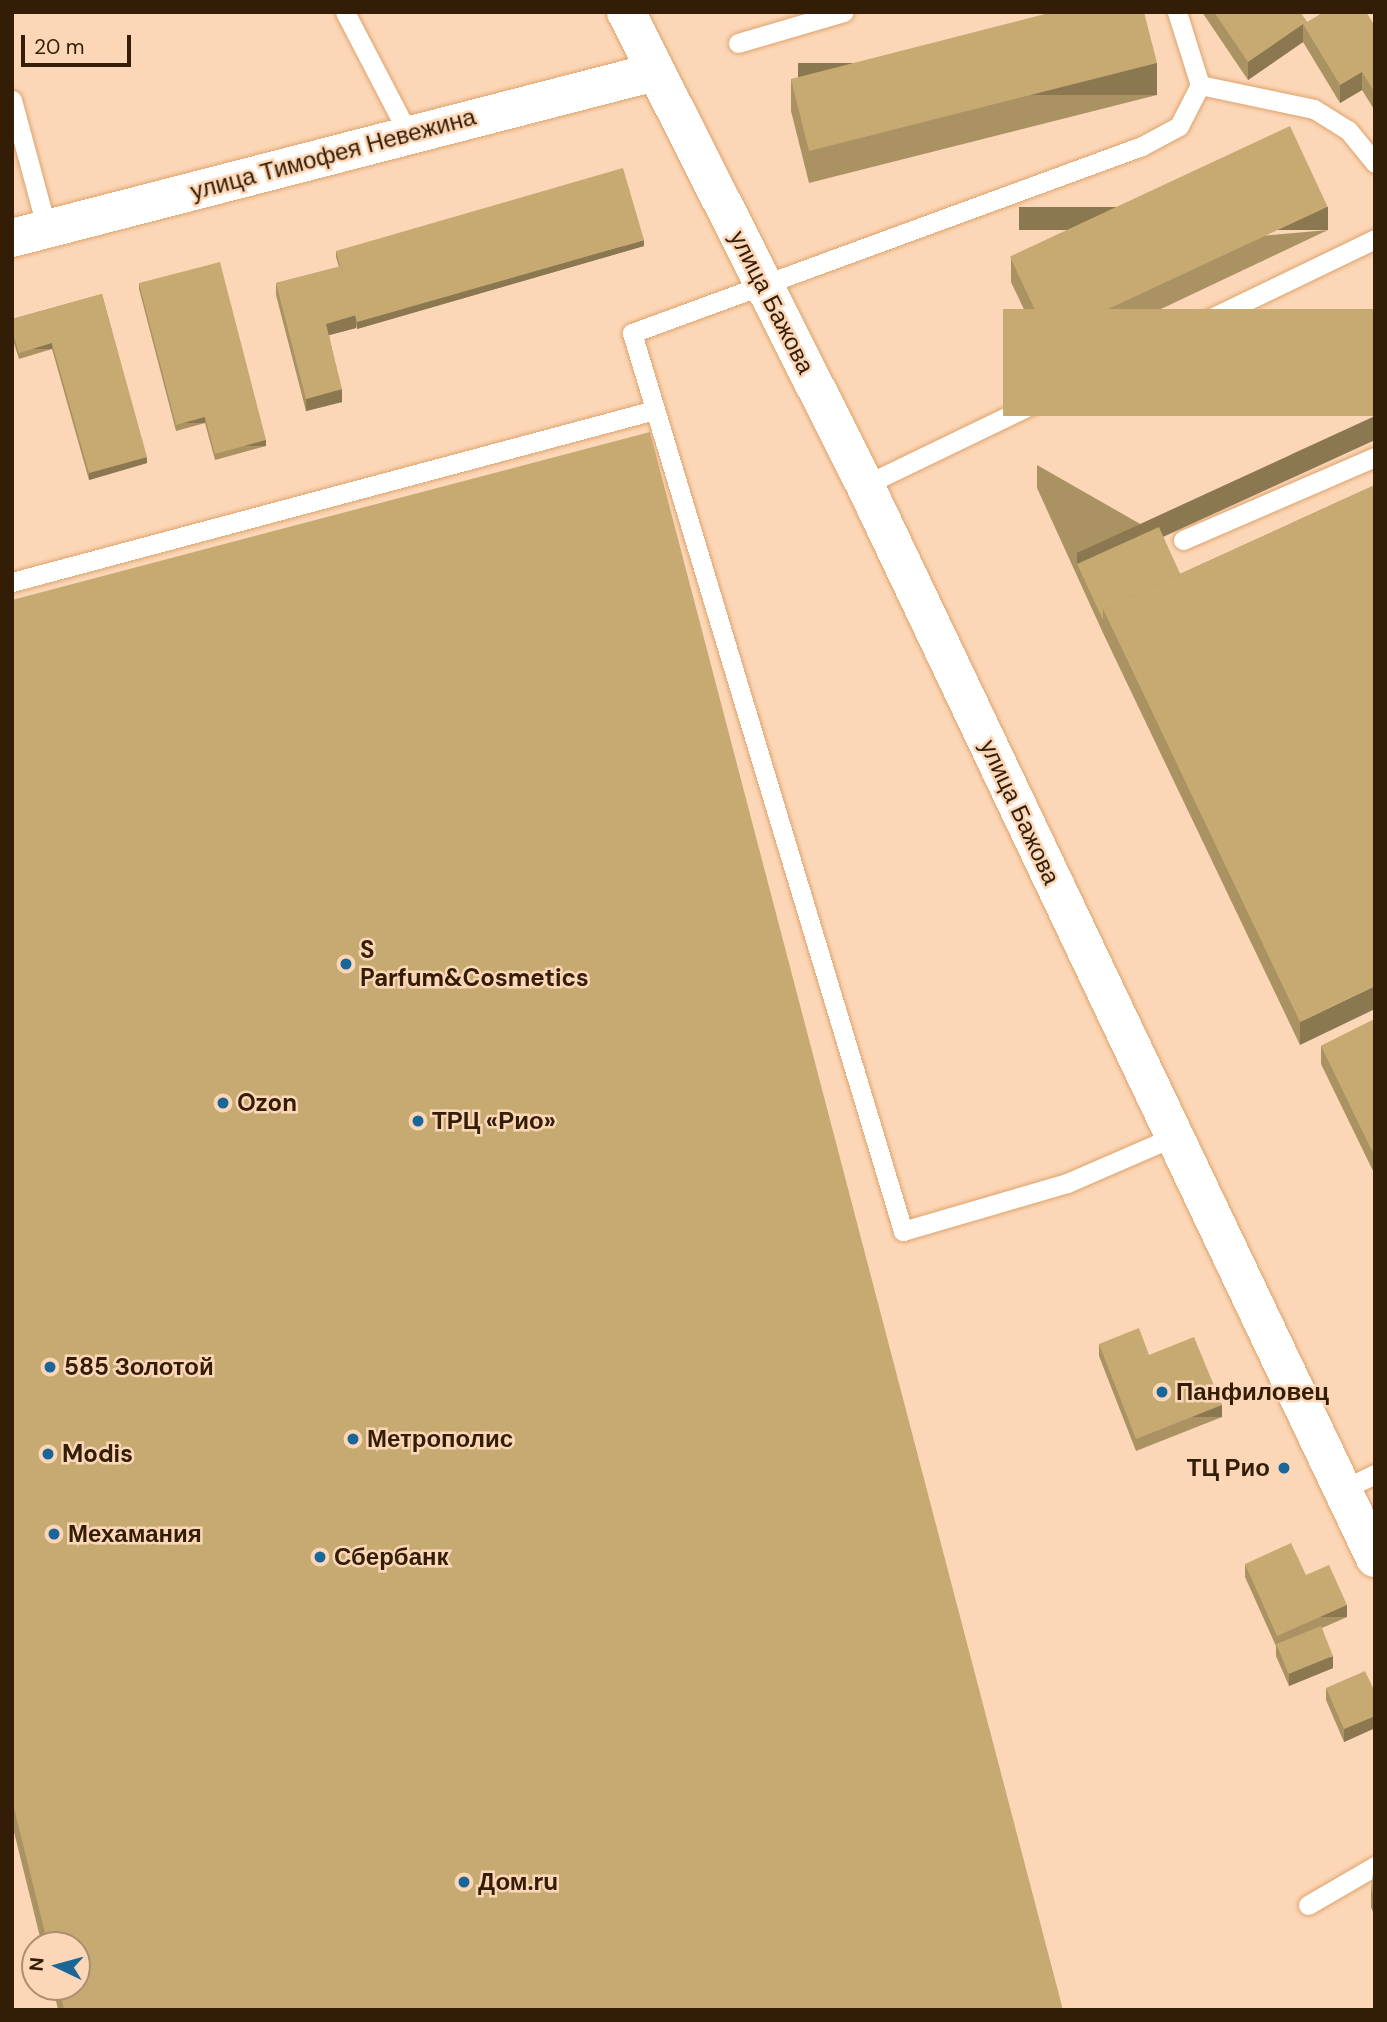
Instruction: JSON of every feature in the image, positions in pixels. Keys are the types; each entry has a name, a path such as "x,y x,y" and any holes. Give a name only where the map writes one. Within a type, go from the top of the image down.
{"main road":[{"name":"улица Бажова","path":"626,12 865,485 1173,1137 1358,1482 1375,1558"},
{"name":"улица Тимофея Невежина","path":"30,234 408,133 655,72"}],"lane":[{"path":"345,12 408,133"},
{"path":"738,43 844,12"},
{"path":"1173,1137 1067,1183 903,1231 632,333 762,283 1142,146 1179,126 1200,85 1177,12"},
{"path":"1200,85 1314,109 1348,130 1375,163"},
{"path":"12,100 30,234"},
{"path":"865,485 1375,239"},
{"path":"12,582 655,410"},
{"path":"1183,540 1375,457"},
{"path":"1308,1905 1375,1866"}],"building":[{"path":"1053,12 1144,12 1157,63 809,151 791,79"},
{"path":"1214,12 1300,12 1307,22 1324,12 1366,12 1375,26 1375,93 1362,72 1340,85 1303,24 1248,62"},
{"path":"1290,126 1328,207 1048,337 1010,257"},
{"path":"623,168 644,240 357,322 336,251"},
{"path":"220,262 266,440 215,454 205,417 176,425 139,283"},
{"path":"341,266 356,315 326,324 342,389 306,399 276,283"},
{"path":"102,294 147,457 89,473 52,343 19,353 12,331 12,319"},
{"path":"1003,309 1375,309 1375,416 1003,416"},
{"name":"ТРЦ «Рио»","path":"650,432 1063,2010 64,2010 62,2001 91,2001 91,1931 45,1931 12,1800 12,600"},
{"path":"1375,485 1375,986 1300,1022 1103,609"},
{"path":"1159,527 1180,574 1103,609 1103,620 1077,564"},
{"path":"1375,1019 1375,1157 1321,1046"},
{"name":"Панфиловец","path":"1139,1328 1149,1355 1194,1337 1222,1405 1136,1439 1099,1344"},
{"path":"1291,1543 1306,1575 1329,1565 1347,1605 1277,1636 1245,1564"},
{"path":"1321,1626 1333,1656 1288,1674 1276,1644"},
{"path":"1365,1671 1375,1692 1375,1716 1344,1729 1326,1688"},
{"path":"1375,1872 1375,1899 1371,1889"}],"place":[{"name":"S Parfum&Cosmetics","path":"346,964"},
{"name":"Ozon","path":"223,1103"},
{"name":"ТРЦ «Рио»","path":"418,1121"},
{"name":"585 Золотой","path":"50,1367"},
{"name":"Панфиловец","path":"1162,1392"},
{"name":"Метрополис","path":"353,1439"},
{"name":"Modis","path":"48,1454"},
{"name":"ТЦ Рио","path":"1284,1468"},
{"name":"Мехамания","path":"54,1534"},
{"name":"Сбербанк","path":"320,1557"},
{"name":"Дом.ru","path":"464,1882"}]}
